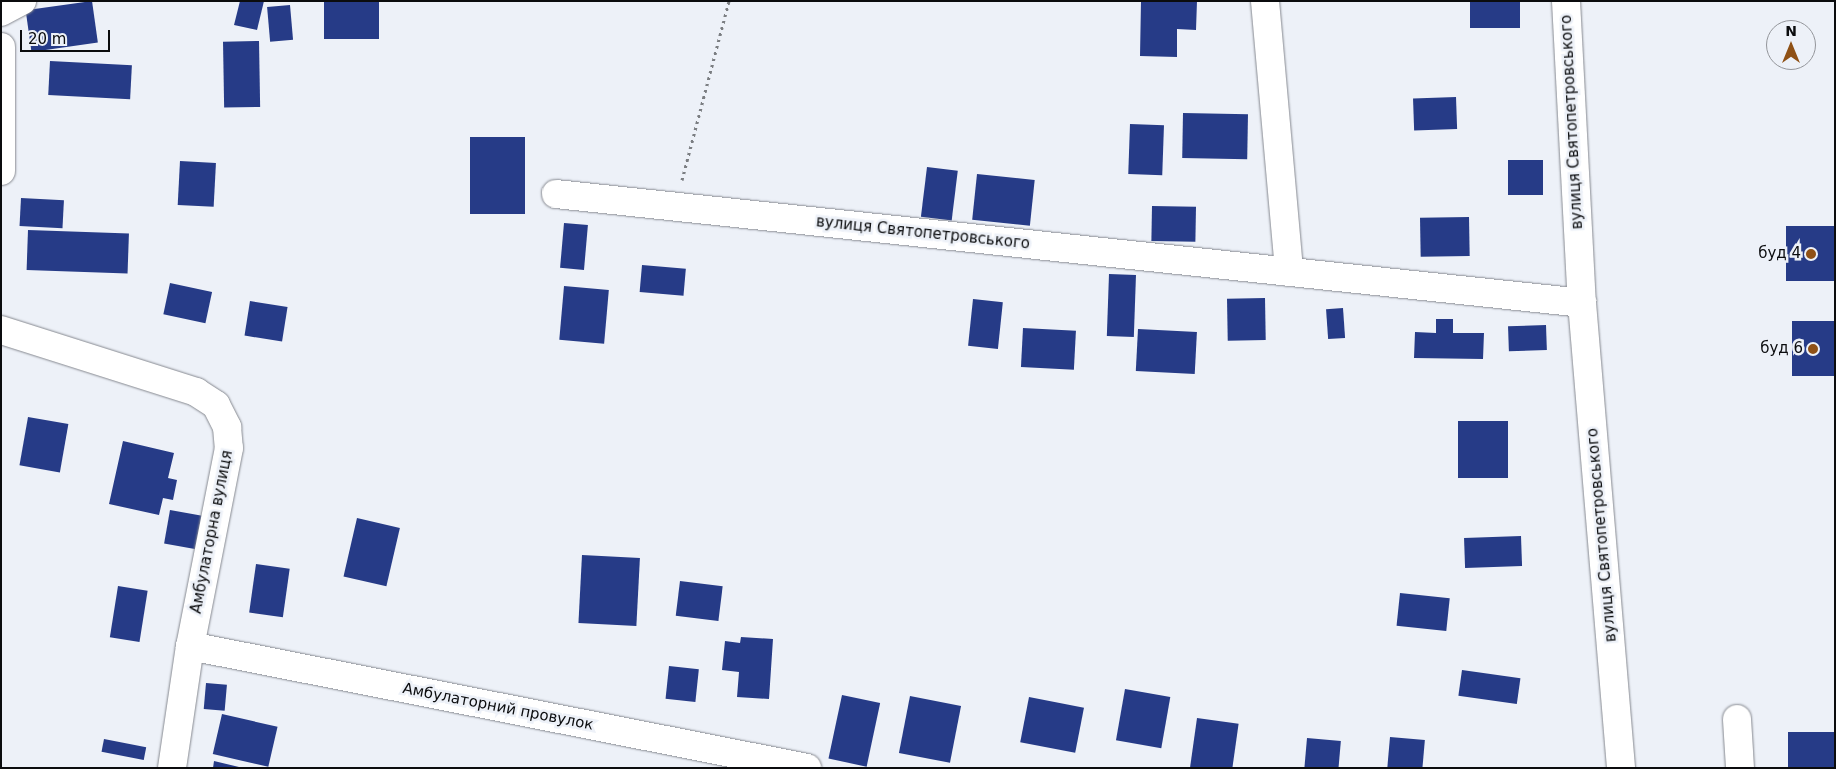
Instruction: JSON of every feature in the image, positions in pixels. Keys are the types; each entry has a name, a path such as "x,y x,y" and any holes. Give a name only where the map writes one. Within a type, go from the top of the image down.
{"street":[{"path":"1,12 22,1"},
{"path":"1265,1 1289,272"},
{"name":"вулиця Святопетровського","path":"1566,1 1582,303 1621,768"},
{"path":"1,47 1,172"},
{"name":"вулиця Святопетровського","path":"556,194 1582,303"},
{"name":"Амбулаторна вулиця","path":"1,330 196,392 216,405 227,427 229,448 190,646 172,768"},
{"name":"Амбулаторний провулок","path":"190,646 806,768"},
{"path":"1737,719 1740,768"}],"path":[{"path":"675,206 729,1"}],"building":[{"path":"92,1 98,43 31,52 26,10"},
{"path":"240,1 264,1 257,30 234,25"},
{"path":"324,1 379,1 379,39 324,39"},
{"path":"1141,1 1197,1 1196,30 1177,29 1177,57 1140,56"},
{"path":"1470,1 1520,1 1520,28 1470,28"},
{"path":"290,5 293,40 270,42 267,7"},
{"path":"259,41 260,107 224,108 223,42"},
{"path":"50,61 132,65 130,99 48,95"},
{"path":"1456,97 1457,129 1414,130 1413,99"},
{"path":"1183,113 1248,114 1247,159 1182,158"},
{"path":"1130,124 1164,125 1162,175 1128,174"},
{"path":"470,137 525,137 525,214 470,214"},
{"path":"1508,160 1543,160 1543,195 1508,195"},
{"path":"180,161 216,163 214,207 178,205"},
{"path":"927,167 958,171 952,220 921,217"},
{"path":"977,174 1035,180 1030,226 972,220"},
{"path":"21,198 64,200 62,228 20,226"},
{"path":"1152,206 1196,207 1195,242 1151,241"},
{"path":"1469,217 1470,256 1421,257 1420,218"},
{"path":"564,223 588,225 584,270 560,268"},
{"name":"буд 4","path":"1786,226 1835,226 1835,281 1786,281"},
{"path":"28,230 129,234 128,274 27,270"},
{"path":"642,265 686,269 683,296 640,292"},
{"path":"1109,274 1136,275 1134,337 1107,336"},
{"path":"170,283 212,292 205,323 163,314"},
{"path":"564,286 609,290 604,344 559,340"},
{"path":"1265,298 1266,340 1228,341 1227,299"},
{"path":"973,299 1003,302 998,349 968,346"},
{"path":"250,301 288,307 282,342 245,336"},
{"path":"1343,308 1345,338 1328,339 1326,309"},
{"path":"1436,319 1453,319 1453,333 1484,333 1483,359 1414,358 1415,332 1436,333"},
{"name":"буд 6","path":"1792,321 1835,321 1835,376 1792,376"},
{"path":"1546,325 1547,350 1509,351 1508,326"},
{"path":"1023,328 1076,331 1074,370 1021,367"},
{"path":"1138,329 1197,332 1195,374 1136,371"},
{"path":"28,417 68,424 60,472 19,465"},
{"path":"1458,421 1508,421 1508,478 1458,478"},
{"path":"123,441 174,453 168,478 177,480 173,500 163,498 159,515 109,504"},
{"path":"170,510 203,516 198,549 164,543"},
{"path":"357,518 400,528 386,586 344,576"},
{"path":"1521,536 1522,566 1465,568 1464,538"},
{"path":"582,555 640,558 636,626 578,623"},
{"path":"256,564 290,569 283,617 249,613"},
{"path":"680,581 723,586 718,621 676,616"},
{"path":"118,586 148,591 139,642 110,637"},
{"path":"1400,593 1450,598 1446,631 1397,626"},
{"path":"741,637 773,639 769,699 737,697 739,672 722,670 725,641 740,643"},
{"path":"669,666 699,669 695,702 666,699"},
{"path":"1462,670 1520,678 1517,704 1458,696"},
{"path":"206,683 227,685 225,711 204,709"},
{"path":"1125,689 1170,697 1161,748 1116,740"},
{"path":"842,695 880,703 867,767 828,759"},
{"path":"910,696 961,706 950,763 899,753"},
{"path":"1029,697 1084,708 1075,753 1020,742"},
{"path":"222,714 278,727 268,767 213,754"},
{"path":"1197,718 1239,724 1232,768 1190,768"},
{"path":"1788,732 1835,732 1835,768 1788,768"},
{"path":"1390,737 1425,740 1422,768 1387,768"},
{"path":"1307,738 1341,741 1339,768 1304,768"},
{"path":"104,739 146,747 144,760 102,752"},
{"path":"214,761 239,767 239,768 213,768"}],"place":[{"name":"буд 4","path":"1811,254"},
{"name":"буд 6","path":"1813,349"}]}
